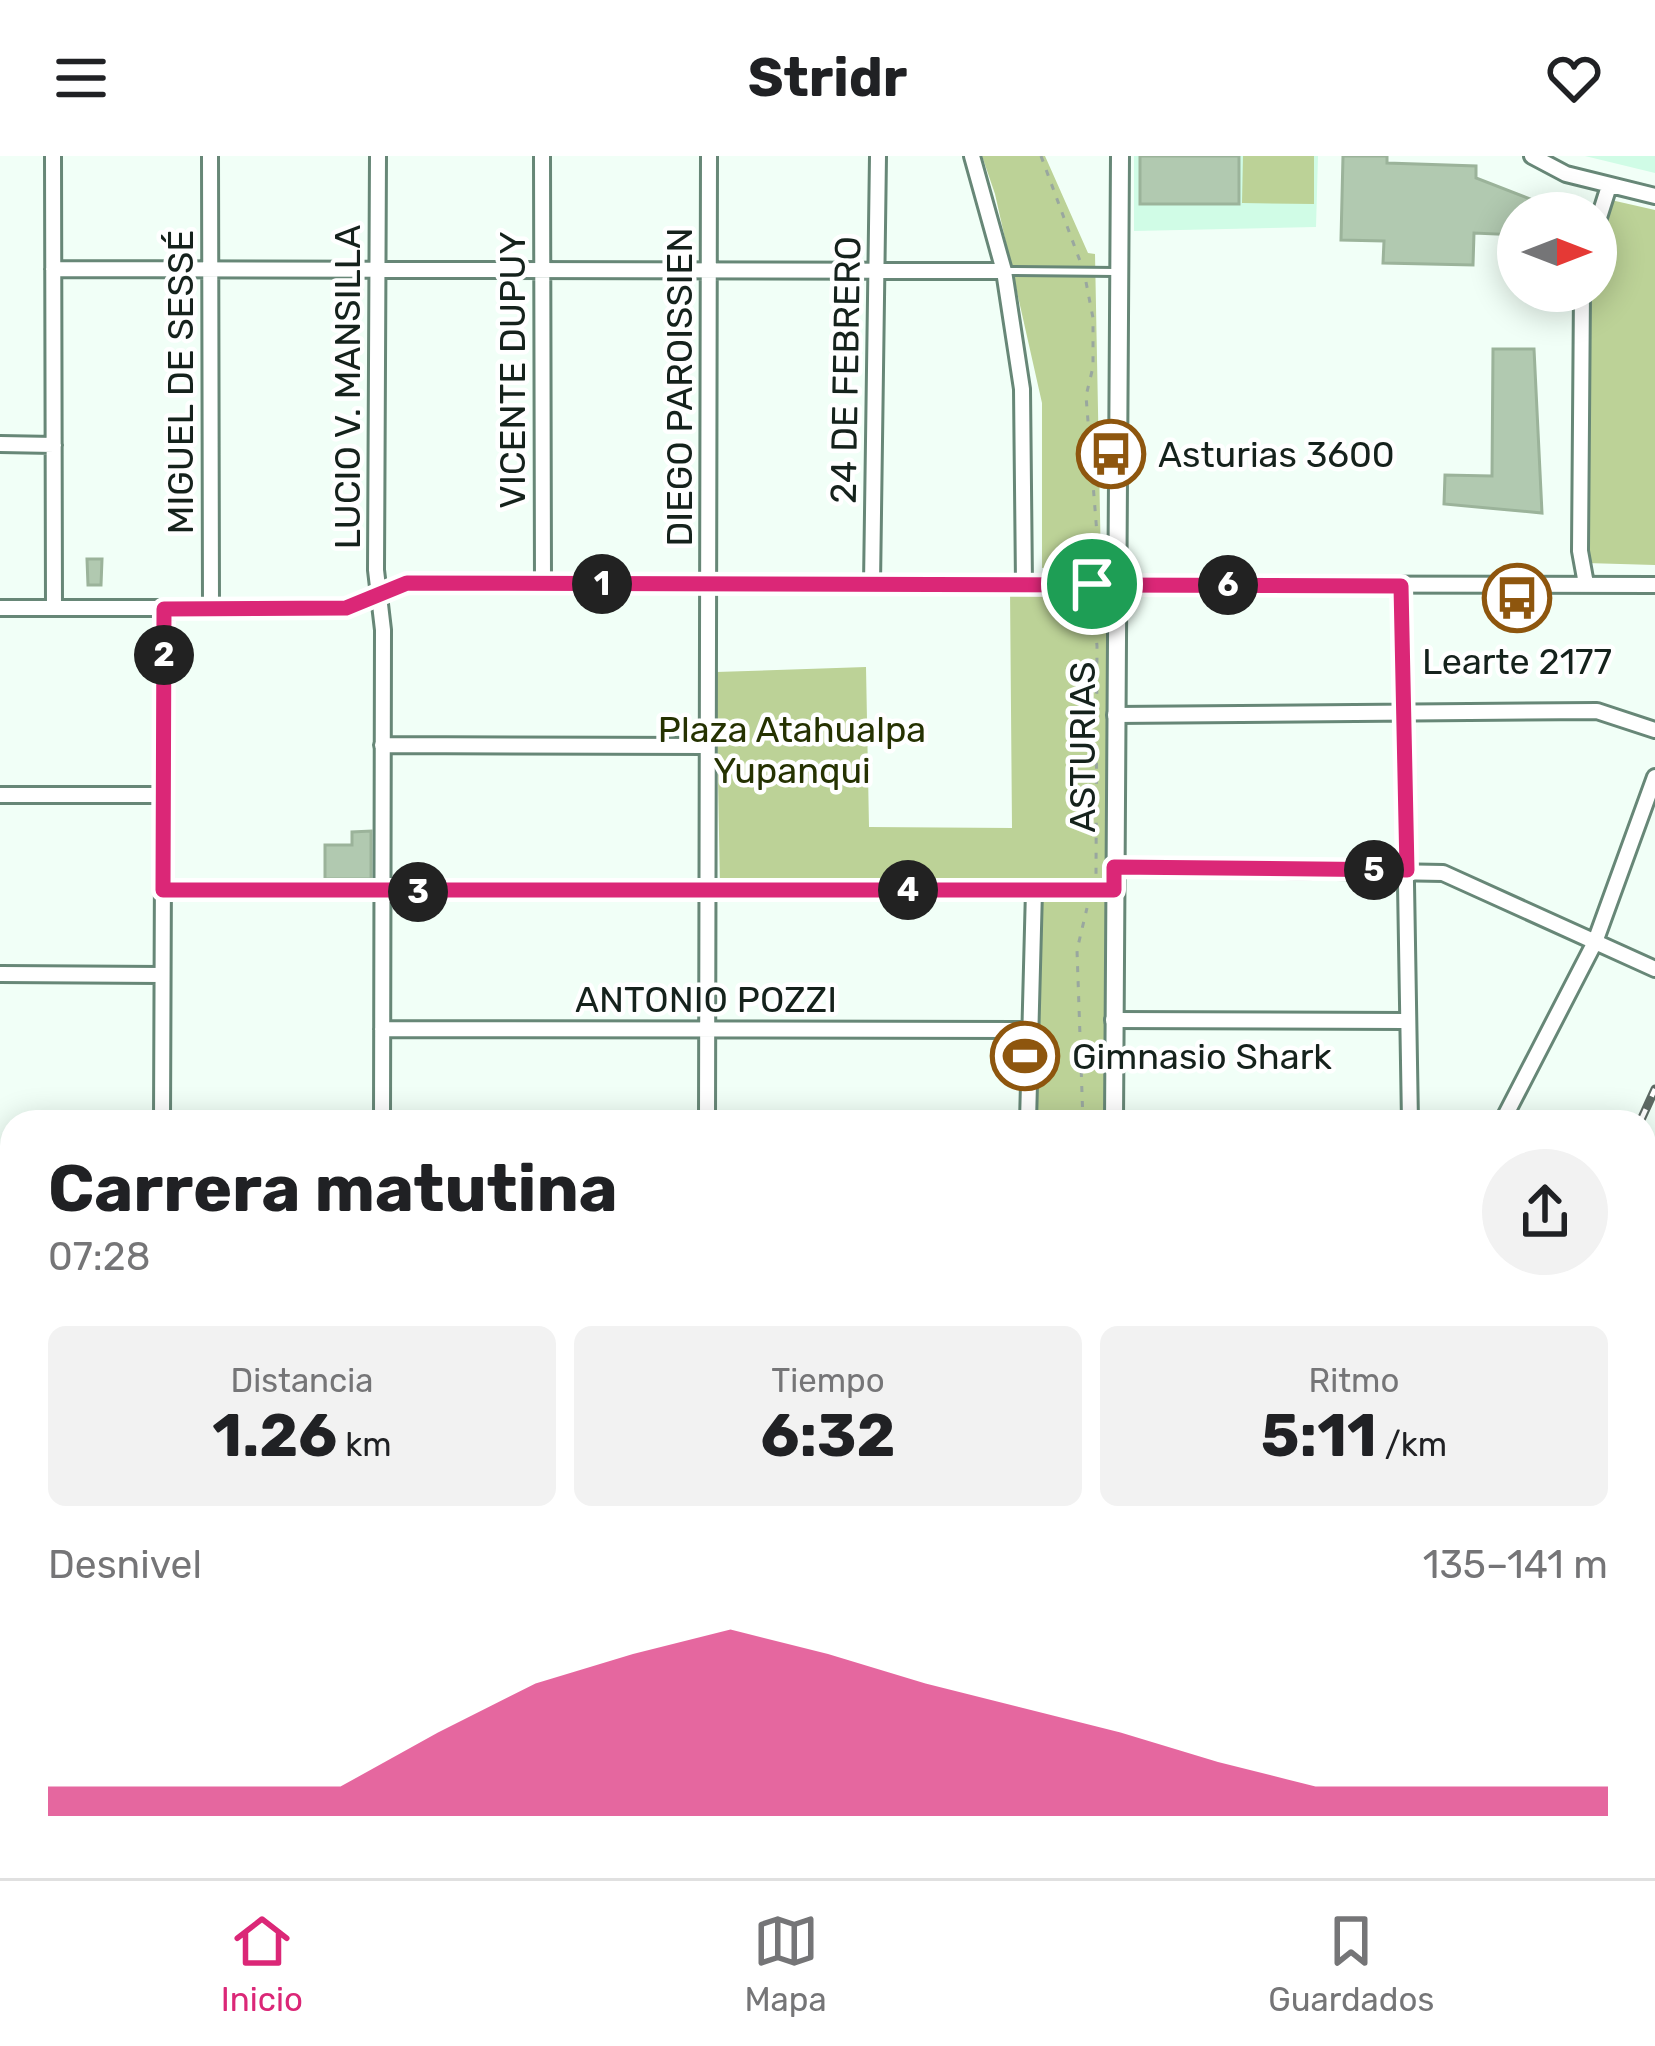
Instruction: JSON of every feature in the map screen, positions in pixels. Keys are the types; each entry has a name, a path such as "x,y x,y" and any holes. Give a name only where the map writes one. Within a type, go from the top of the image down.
{"street":[{"path":"52,156 54,608"},
{"name":"MIGUEL DE SESSÉ","path":"210,156 211,608"},
{"name":"LUCIO V. MANSILLA","path":"378,156 382,1110"},
{"name":"VICENTE DUPUY","path":"542,156 543,584"},
{"name":"DIEGO PAROISSIEN","path":"707,1110 710,156"},
{"name":"24 DE FEBRERO","path":"872,584 878,156"},
{"path":"973,156 1004,271 1022,388 1024,584"},
{"name":"ASTURIAS","path":"1114,1110 1120,156"},
{"path":"1532,156 1566,174 1655,196"},
{"path":"1608,192 1610,187"},
{"path":"53,269 1004,271"},
{"path":"1582,312 1580,551 1586,584"},
{"path":"0,444 53,445"},
{"path":"0,608 346,608 407,583 1655,585"},
{"path":"1401,586 1410,1110"},
{"path":"162,1110 164,609"},
{"path":"1115,715 1597,711 1655,730"},
{"path":"382,745 708,746"},
{"path":"1508,1110 1595,942 1655,777"},
{"path":"0,795 163,795"},
{"path":"1114,867 1443,873 1655,969"},
{"path":"163,890 1114,890"},
{"path":"1028,1110 1034,890"},
{"path":"0,974 162,975"},
{"path":"1113,1020 1407,1021"},
{"name":"ANTONIO POZZI","path":"382,1029 1030,1030"}],"lane":[{"path":"1004,271 1119,272"}],"path":[{"path":"1041,156 1084,272 1094,318 1093,367 1086,396 1097,534 1092,584 1097,646 1094,890 1077,950 1083,1110"}],"shaded area":[{"path":"1134,156 1318,156 1316,227 1134,231"},
{"path":"1585,156 1655,156 1655,173"}],"green space":[{"path":"982,156 1045,156 1088,253 1095,254 1101,567 1042,568 1042,403 995,194"},
{"path":"1243,156 1314,156 1314,204 1242,203"},
{"path":"1617,201 1655,210 1655,565 1586,563 1590,312 1617,312"},
{"name":"Plaza Atahualpa Yupanqui","path":"1010,589 1113,589 1111,887 720,887 716,672 866,667 869,827 1012,828"},
{"path":"1038,894 1109,895 1107,1110 1032,1110"}],"building":[{"path":"1140,156 1239,156 1239,204 1140,204"},
{"path":"1343,156 1387,156 1387,163 1476,166 1476,178 1512,192 1497,192 1497,234 1474,233 1473,265 1383,263 1384,241 1341,240"},
{"path":"1493,349 1534,349 1542,513 1444,504 1445,475 1492,476"},
{"path":"87,559 102,559 101,585 88,585"},
{"path":"371,831 371,879 325,879 325,845 352,845 352,832"}],"railway":[{"path":"1645,1110 1655,1089"}],"place":[{"name":"Asturias 3600","path":"1111,454"},
{"name":"Learte 2177","path":"1517,598"},
{"name":"Gimnasio Shark","path":"1025,1056"}],"route":[{"path":"407,583 1092,584 1401,586 1407,870 1114,867 1114,890 163,890 164,609 346,608 407,583"}]}
